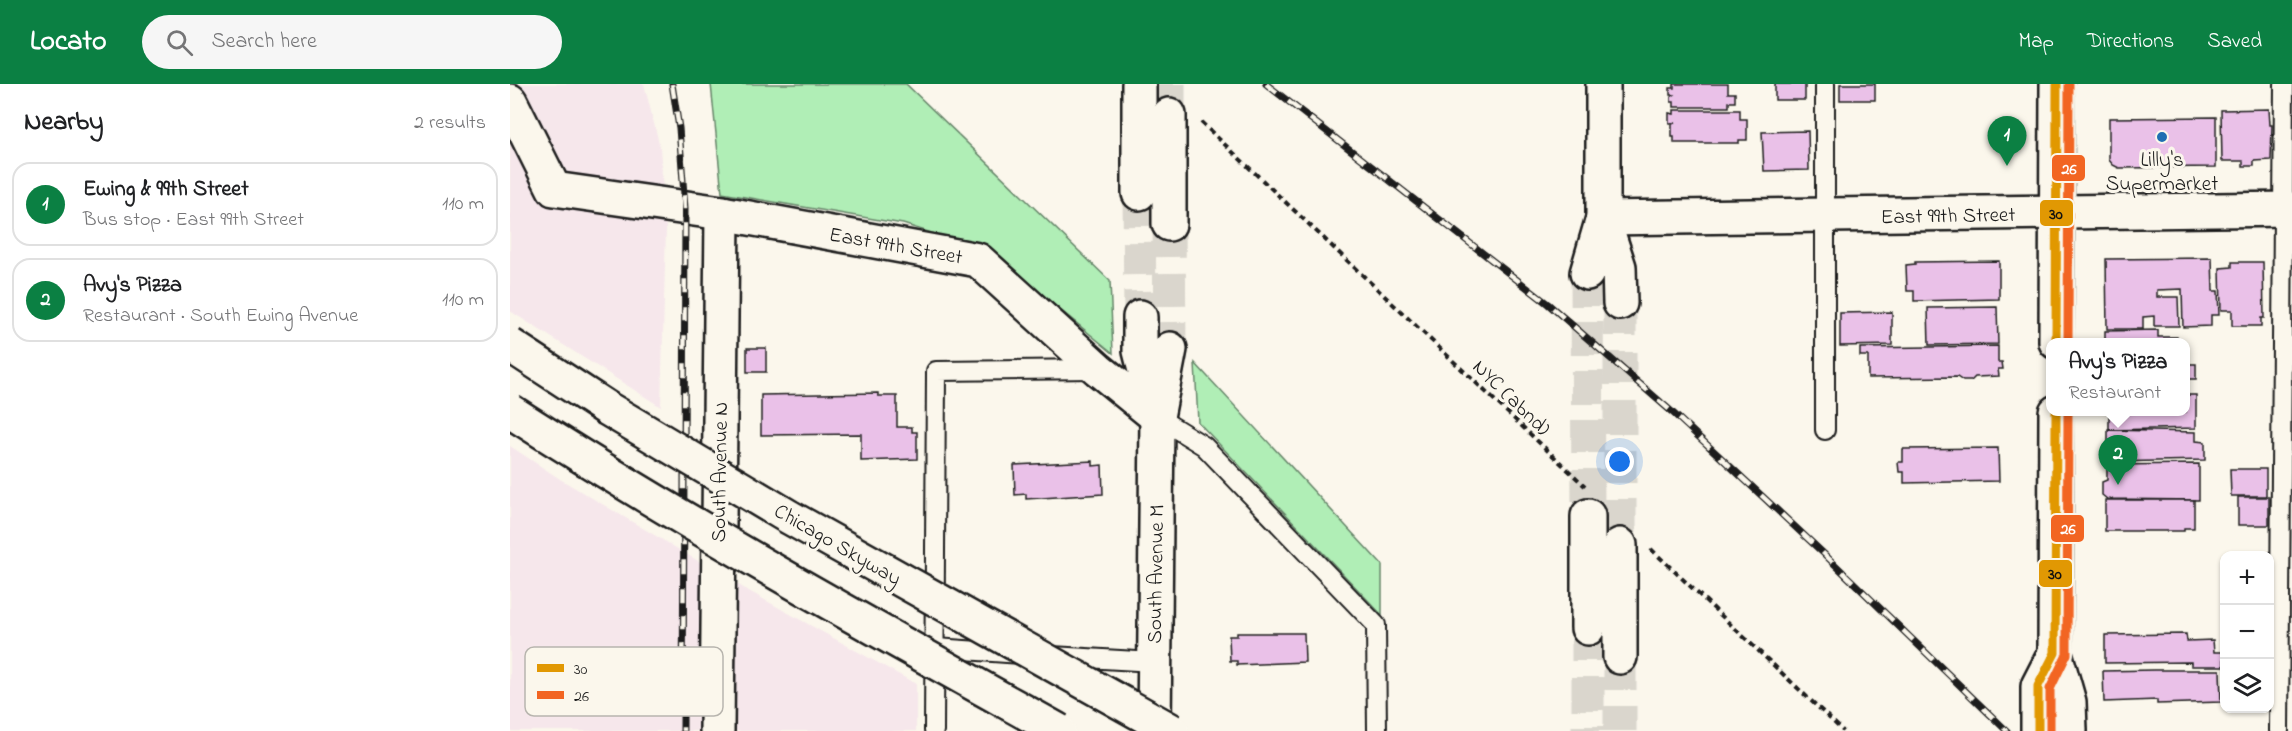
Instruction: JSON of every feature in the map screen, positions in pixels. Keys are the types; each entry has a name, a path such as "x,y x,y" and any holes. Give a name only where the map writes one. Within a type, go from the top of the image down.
{"main road":[{"path":"1139,84 1139,193"},
{"path":"1604,84 1604,218 1619,267 1620,303"},
{"path":"2056,338 2057,84"},
{"name":"East 99th Street","path":"510,100 554,189 722,213 978,260 1098,369 1157,417"},
{"path":"1169,224 1182,116"},
{"name":"East 99th Street","path":"1604,218 2288,209"},
{"name":"South Avenue N","path":"718,647 722,213"},
{"path":"1587,273 1604,218"},
{"name":"South Avenue M","path":"1140,317 1140,351 1157,417"},
{"name":"Chicago Skyway","path":"510,345 608,409 789,518 1172,731"},
{"name":"South Avenue M","path":"1154,731 1157,417 1170,349"},
{"path":"510,411 578,455 753,558 1059,731"},
{"path":"2056,416 2055,653 2069,702 2070,731"},
{"path":"1588,503 1588,628"},
{"path":"1620,657 1634,546"},
{"path":"2038,731 2038,686 2055,653"},
{"name":"South Avenue N","path":"717,716 717,731"}],"lane":[{"path":"1826,84 1826,430"},
{"path":"2279,731 2288,209 2284,84"},
{"path":"934,731 936,370 1098,369"},
{"path":"1157,417 1204,446 1376,625 1377,731"},
{"path":"936,648 1154,662"}],"path":[{"name":"NYC (abnd)","path":"1182,116 1588,503"},
{"path":"1634,546 1843,731"}],"shaded area":[{"path":"510,84 644,84 660,147 666,229 661,407 510,311"},
{"path":"510,446 560,479 747,590 916,684 916,731 510,731"}],"green space":[{"path":"711,84 906,84 1110,281 1113,353 1030,285 970,245 903,224 722,193"},
{"path":"1195,363 1382,565 1382,615 1198,422"}],"building":[{"path":"1674,84 1728,84 1728,93 1735,93 1735,102 1729,102 1729,107 1674,107 1671,97 1674,95 1670,95 1670,88 1674,88"},
{"path":"1775,84 1805,84 1805,100 1775,100"},
{"path":"1840,84 1875,84 1875,100 1840,100"},
{"path":"2269,109 2270,125 2272,125 2271,160 2254,161 2254,166 2243,166 2243,161 2222,161 2221,110"},
{"path":"1674,110 1740,110 1740,119 1747,119 1747,140 1739,140 1739,143 1674,143 1672,124 1675,123 1669,123 1669,113 1674,114"},
{"name":"Lilly's Supermarket","path":"2216,117 2216,167 2119,168 2109,160 2109,118"},
{"path":"1808,131 1809,170 1764,171 1762,132"},
{"path":"2212,258 2213,291 2218,291 2219,315 2211,315 2211,326 2183,327 2182,289 2157,290 2157,297 2178,297 2179,326 2154,326 2154,316 2143,317 2143,329 2107,329 2106,259"},
{"path":"1999,261 1999,299 1914,301 1914,291 1907,291 1906,265 1915,264 1915,262"},
{"path":"2232,262 2263,262 2264,318 2261,318 2261,326 2232,326 2232,310 2221,310 2220,268 2232,267"},
{"path":"1997,307 1998,344 1929,345 1928,308"},
{"path":"1892,312 1892,345 1840,346 1840,313"},
{"path":"2158,330 2158,337 2177,338 2105,338 2105,331"},
{"path":"1998,346 1998,362 2002,362 2003,369 1998,369 1999,376 1975,377 1971,381 1963,381 1957,377 1868,378 1868,356 1860,356 1860,348"},
{"path":"747,348 766,348 766,372 747,372"},
{"path":"2190,364 2196,364 2196,379 2190,379"},
{"path":"878,393 878,396 897,396 897,427 912,427 912,432 917,432 917,459 861,461 861,434 761,435 761,395"},
{"path":"2190,395 2196,395 2196,428 2109,430 2109,416 2190,416"},
{"path":"2108,430 2196,432 2196,441 2205,442 2205,460 2108,462"},
{"path":"1998,448 1999,481 1904,483 1904,472 1899,472 1898,462 1903,462 1903,449"},
{"path":"1093,461 1093,466 1102,465 1103,494 1026,499 1026,494 1015,495 1014,465"},
{"path":"2199,464 2199,500 2107,499 2102,495 2102,482 2107,480 2107,465"},
{"path":"2230,469 2266,469 2266,496 2231,496"},
{"path":"2238,497 2269,497 2269,525 2238,525"},
{"path":"2105,500 2194,500 2194,528 2184,528 2184,531 2105,531"},
{"path":"1237,633 1304,633 1305,662 1237,665 1237,661 1230,661 1229,636 1237,636"},
{"path":"2186,634 2187,641 2213,640 2214,652 2220,652 2220,666 2191,666 2191,662 2105,663 2105,635"},
{"path":"2220,670 2220,702 2157,704 2157,700 2104,702 2103,671"}],"tunnel":[{"path":"1169,84 1169,115"},
{"path":"1139,193 1140,317"},
{"path":"1169,224 1170,349"},
{"path":"1587,273 1588,516"},
{"path":"1620,303 1620,545"},
{"path":"1588,628 1588,731"},
{"path":"1620,657 1620,731"}],"railway":[{"path":"672,84 679,128 685,208 683,647"},
{"path":"1266,84 1548,304 1672,412 1822,552 2007,731"},
{"path":"683,716 683,731"}],"transit line":[{"name":"30","path":"2056,338 2057,84"},
{"name":"26","path":"2068,338 2069,84"},
{"name":"30","path":"2038,731 2038,686 2055,653 2056,416"},
{"name":"26","path":"2050,731 2050,689 2067,654 2068,416"}],"place":[{"name":"Lilly's Supermarket","path":"2162,137"},
{"name":"Ewing & 99th Street","path":"2007,166"},
{"name":"Avy's Pizza","path":"2118,485"}]}
